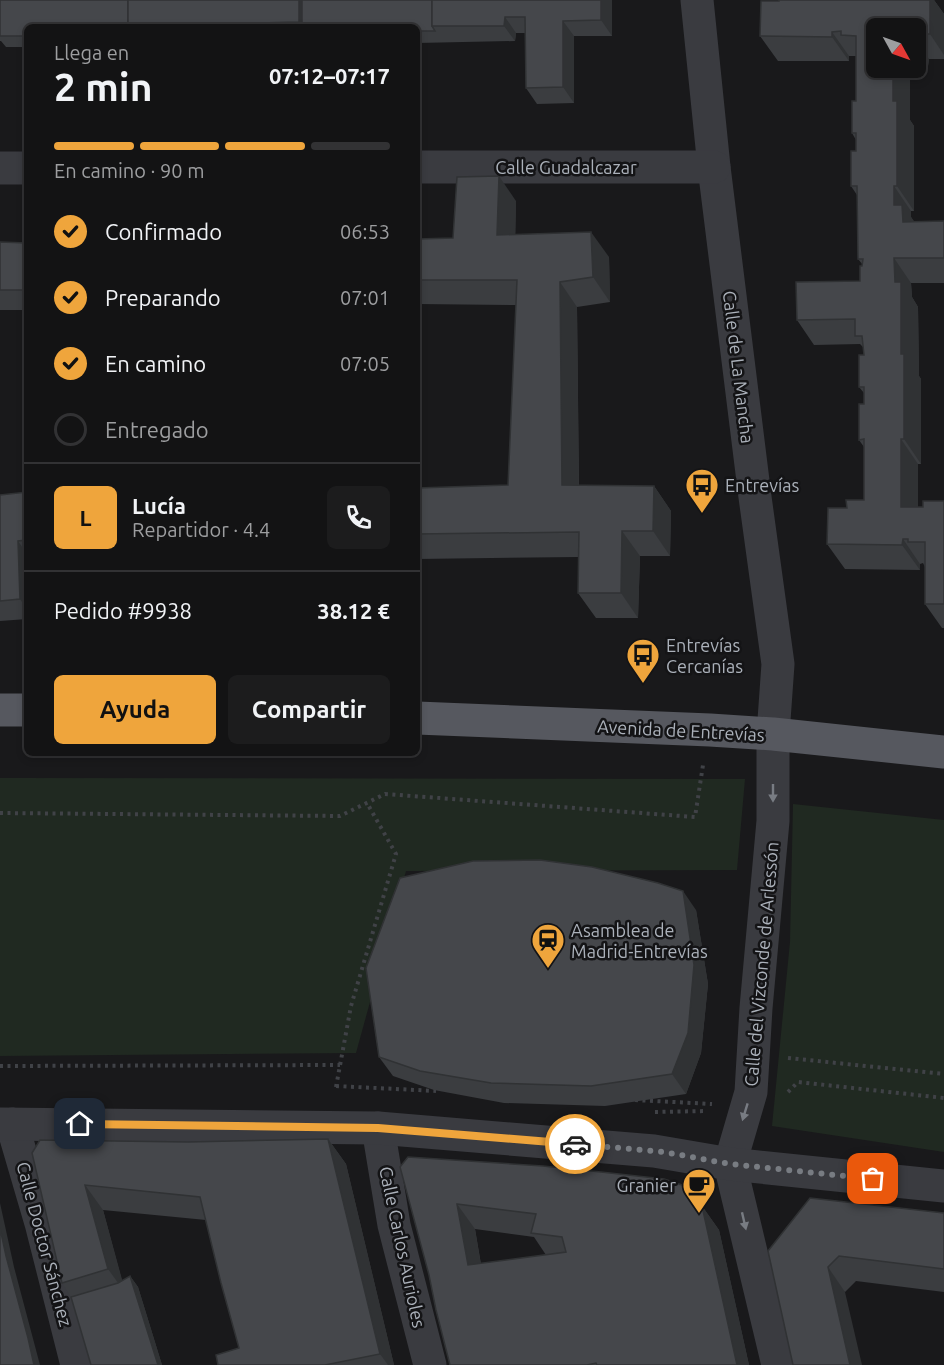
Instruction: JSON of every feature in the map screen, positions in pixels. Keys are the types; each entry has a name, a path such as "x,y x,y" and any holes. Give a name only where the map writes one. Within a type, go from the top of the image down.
{"main road":[{"path":"0,710 24,710"},
{"name":"Avenida de Entrevías","path":"420,718 773,734 944,752"}],"street":[{"name":"Calle de La Mancha","path":"697,0 714,167 778,664 773,734"},
{"name":"Calle Guadalcazar","path":"420,167 714,167"},
{"path":"0,168 24,168"},
{"name":"Calle del Vizconde de Arlessón","path":"773,734 773,821 756,1008 751,1092 730,1164 778,1365"},
{"path":"6,1124 378,1128 654,1151 730,1164 944,1186"},
{"name":"Calle Doctor Sánchez","path":"6,1124 41,1223 77,1365"},
{"name":"Calle Carlos Aurioles","path":"378,1128 394,1225 430,1365"}],"path":[{"path":"0,813 340,816 385,794 694,817 710,730"},
{"path":"334,1095 351,1006 396,854 367,803"},
{"path":"786,1058 944,1074"},
{"path":"0,1066 340,1065"},
{"path":"625,1100 713,1104 751,1092 783,1096 798,1082 944,1098"},
{"path":"336,1086 446,1091"}],"shaded area":[{"path":"0,778 745,779 737,870 406,871 356,1053 0,1056"},
{"path":"793,804 944,820 944,1152 772,1126 790,942"}],"building":[{"path":"0,0 128,0 128,24 24,24 24,36 0,36"},
{"path":"128,0 299,0 299,22 128,24"},
{"path":"302,0 432,0 432,26 435,31 420,31 420,24 302,24"},
{"path":"432,0 601,0 601,20 563,21 563,87 526,88 525,17 505,17 504,26 432,26"},
{"path":"930,0 930,34 926,34 926,18 866,18 866,78 893,78 893,101 897,101 897,186 894,186 894,205 902,205 903,222 944,221 944,258 894,258 895,282 901,282 901,354 904,354 901,507 923,507 923,501 944,501 944,604 925,604 925,542 908,542 908,539 903,539 902,545 827,544 828,508 847,508 846,500 864,500 864,439 859,440 859,404 864,404 864,387 859,387 859,355 864,355 862,336 855,336 855,319 797,320 796,282 860,281 860,266 862,266 863,259 858,259 857,186 851,186 851,151 856,151 856,133 852,133 852,101 856,101 856,36 841,35 841,31 832,32 832,37 760,36 761,1"},
{"path":"499,176 497,235 591,232 593,277 560,282 562,485 654,486 653,531 622,531 621,593 578,593 579,532 420,534 420,488 508,485 517,280 420,280 420,239 453,238 457,177"},
{"path":"0,242 24,243 24,290 0,290"},
{"path":"24,492 24,540 18,541 20,599 0,601 0,495"},
{"name":"Asamblea de Madrid-Entrevías","path":"540,860 592,867 683,891 694,965 688,1033 672,1074 591,1086 491,1083 420,1071 379,1057 366,968 400,878 473,861"},
{"path":"328,1139 380,1354 325,1365 218,1365 216,1355 239,1348 200,1197 85,1185 108,1269 62,1283 32,1153 40,1140 188,1142"},
{"path":"408,1157 543,1166 664,1179 685,1186 702,1206 737,1365 597,1365 596,1363 587,1365 450,1365 400,1167","holes":["457,1204 536,1214 531,1233 562,1237 566,1252 468,1265"]},
{"path":"810,1198 944,1213 944,1269 839,1256 828,1267 850,1365 793,1365 768,1251"},
{"path":"0,1228 6,1256 34,1365 0,1365"},
{"path":"130,1276 158,1365 91,1365 71,1297 118,1283"}],"way so far":[{"path":"575,1144 664,1152 730,1164 873,1179"}],"place":[{"name":"Entrevías","path":"702,514"},
{"name":"Entrevías Cercanías","path":"643,684"},
{"name":"Asamblea de Madrid-Entrevías","path":"548,969"},
{"name":"Granier","path":"699,1214"}],"route":[{"path":"80,1124 378,1128 575,1144"}]}
